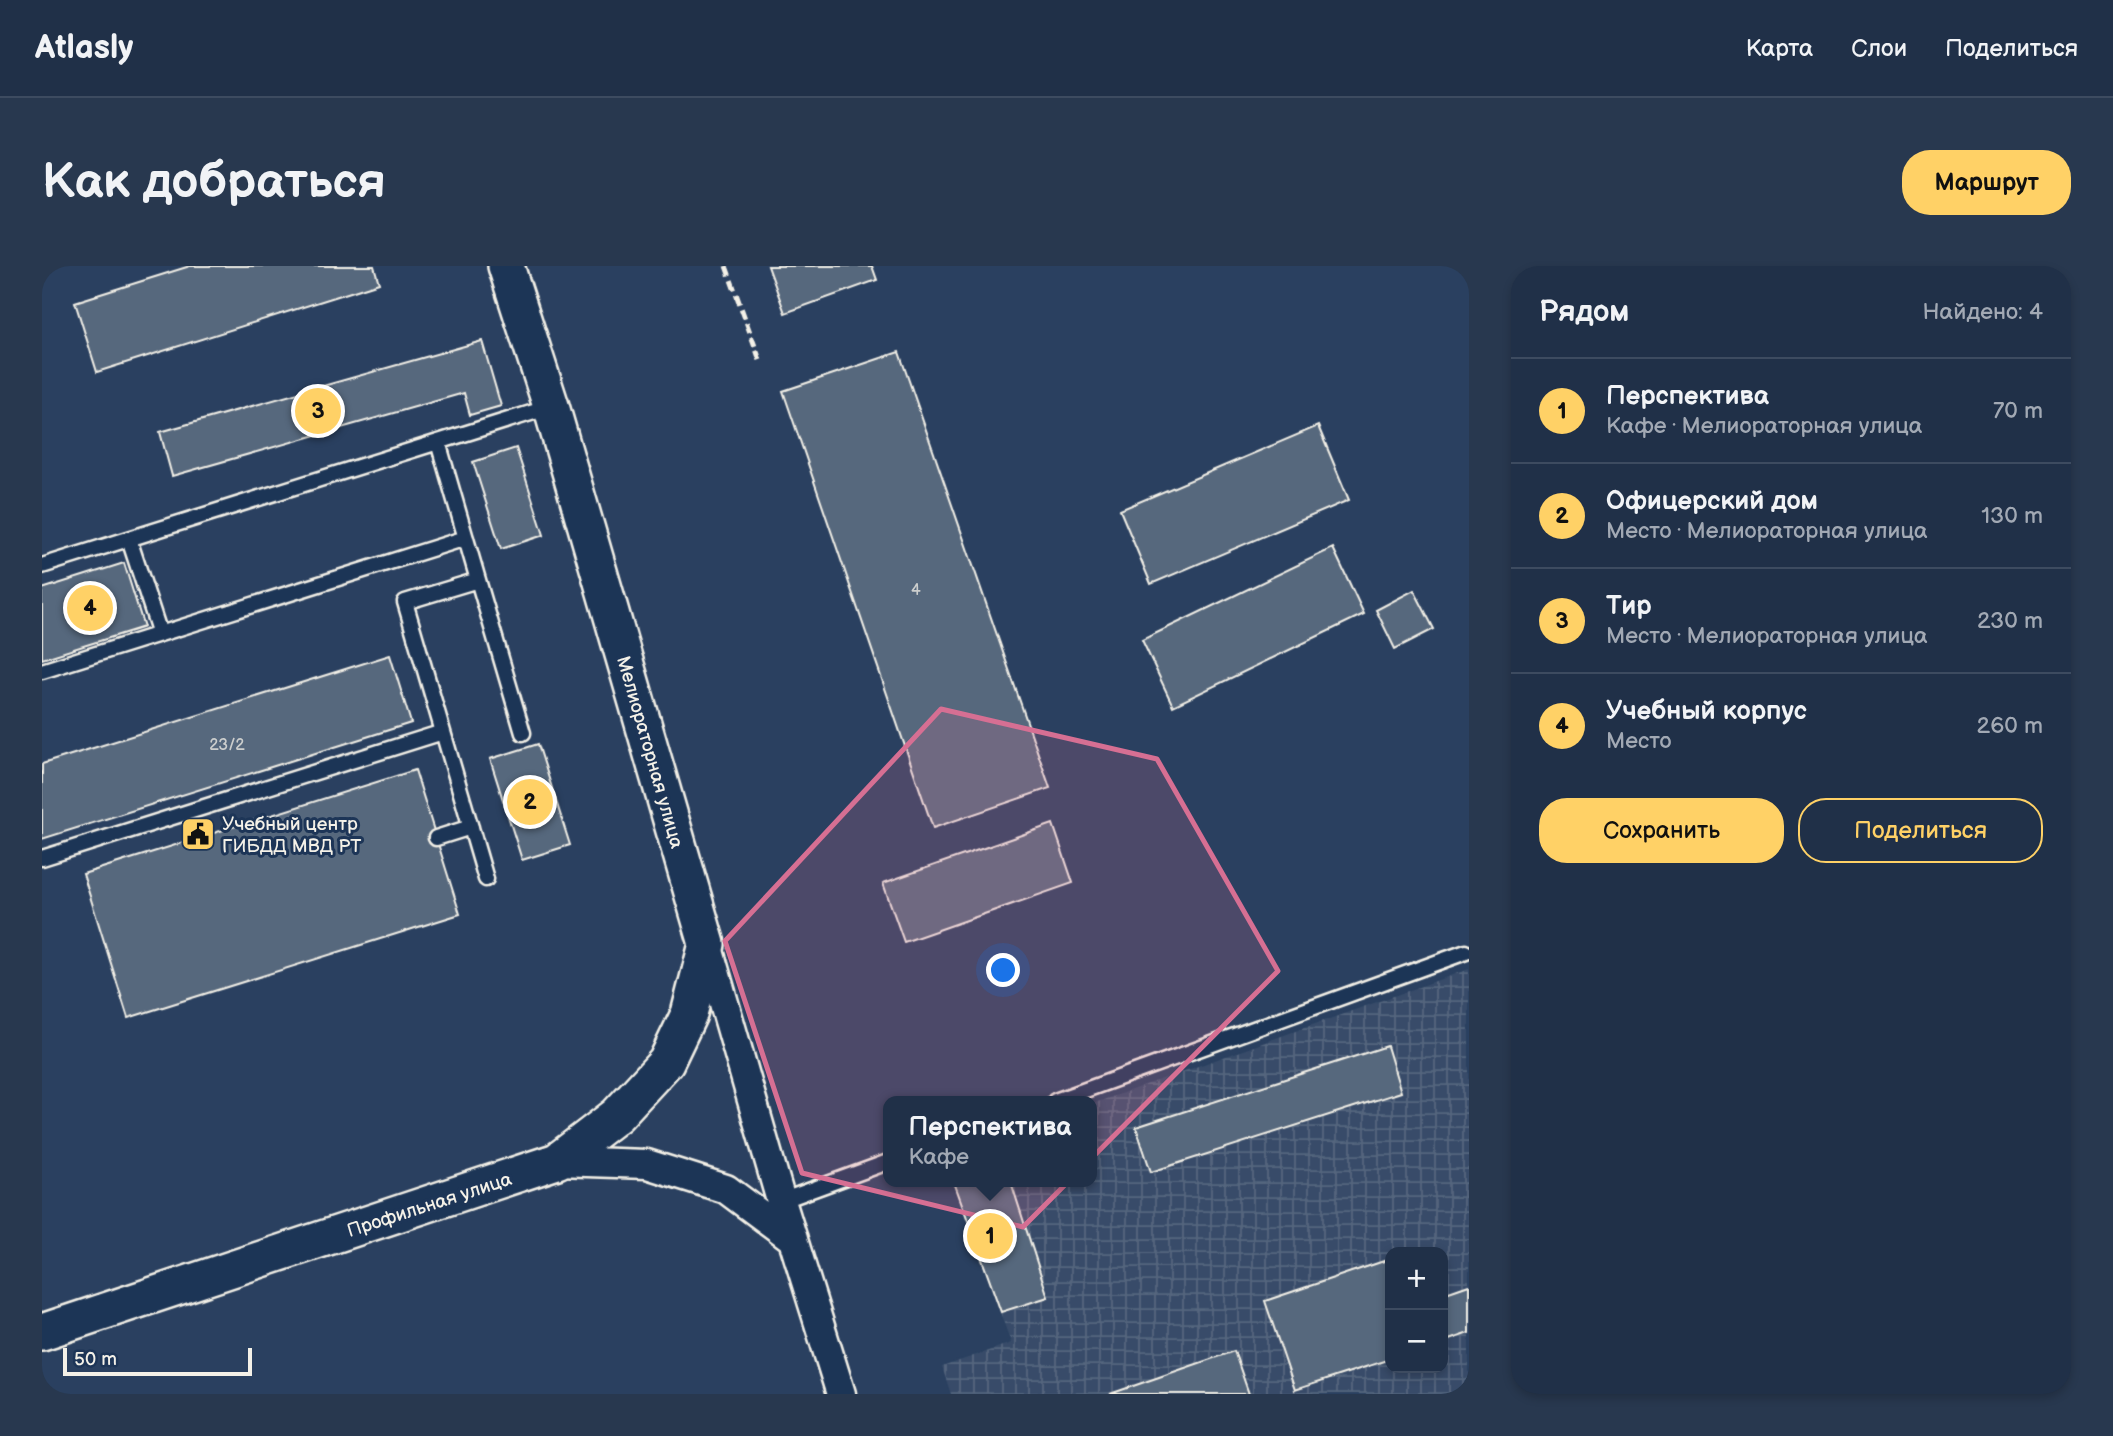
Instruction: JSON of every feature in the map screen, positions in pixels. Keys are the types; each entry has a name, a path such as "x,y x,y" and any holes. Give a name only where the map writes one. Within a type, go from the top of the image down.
{"street":[{"name":"Мелиораторная улица","path":"506,266 551,406 781,1201 841,1394"},
{"name":"Профильная улица","path":"42,1332 557,1161 617,1115 666,1062 689,1014 707,944"},
{"path":"557,1161 647,1164 726,1189 793,1239"}],"lane":[{"path":"42,566 551,406"},
{"path":"438,442 523,733"},
{"path":"42,671 466,538"},
{"path":"128,539 160,634"},
{"path":"478,580 405,602 486,879"},
{"path":"42,858 443,732"},
{"path":"436,838 471,827"},
{"path":"1069,1096 1466,952"},
{"path":"781,1201 883,1164"}],"highlighted area":[{"path":"941,709 1157,759 1278,971 1023,1227 802,1173 725,941"}],"shaded area":[{"path":"1469,969 1469,1394 951,1394 942,1367 1011,1343 956,1187 1097,1187 1097,1102"}],"building":[{"path":"190,266 374,266 379,283 97,372 75,302"},
{"path":"768,266 872,266 877,280 785,313"},
{"path":"482,341 501,406 470,415 464,393 172,476 160,432"},
{"path":"899,352 1050,788 933,828 783,391"},
{"path":"1318,426 1349,500 1151,584 1120,510"},
{"path":"516,448 544,535 501,549 473,462"},
{"path":"1333,548 1364,614 1173,706 1142,640"},
{"path":"124,563 144,627 42,659 42,589"},
{"path":"1414,590 1434,629 1395,649 1376,610"},
{"path":"390,655 411,723 42,839 42,764"},
{"path":"538,744 570,845 522,860 490,759"},
{"path":"415,770 460,914 128,1018 83,874"},
{"path":"1053,824 1073,883 904,942 883,883"},
{"path":"1387,1046 1401,1092 1151,1172 1136,1127"},
{"path":"956,1187 1013,1187 1048,1297 1001,1312"},
{"path":"1385,1261 1385,1361 1295,1390 1265,1301"},
{"path":"1469,1285 1469,1333 1448,1340 1448,1310 1448,1292"},
{"path":"1234,1351 1249,1394 1110,1394"}],"railway":[{"path":"726,266 761,363"}],"place":[{"name":"Тир","path":"318,411"},
{"name":"Учебный корпус","path":"90,608"},
{"name":"Офицерский дом","path":"530,802"},
{"name":"Учебный центр ГИБДД МВД РТ","path":"198,834"},
{"name":"Перспектива","path":"990,1236"}]}
